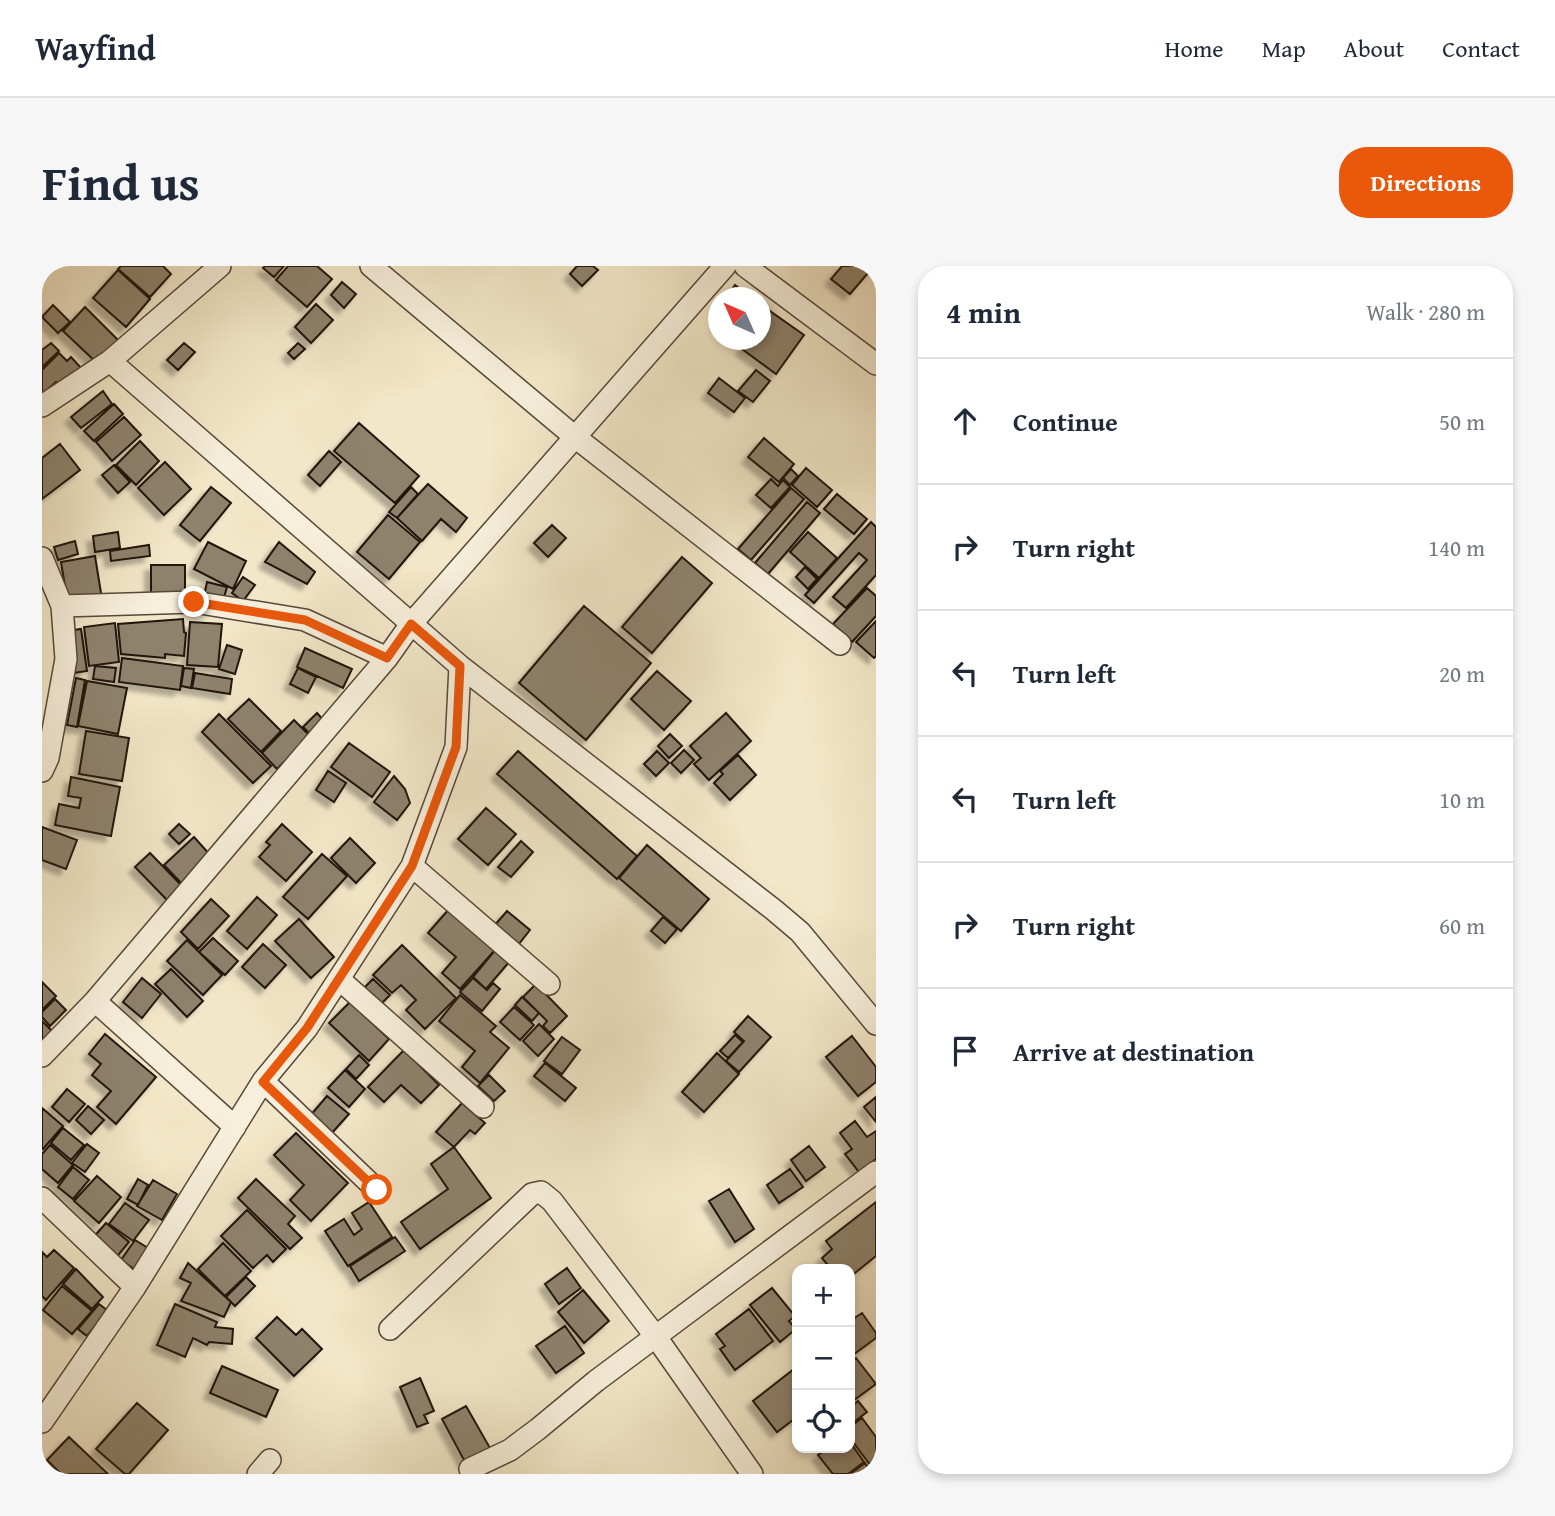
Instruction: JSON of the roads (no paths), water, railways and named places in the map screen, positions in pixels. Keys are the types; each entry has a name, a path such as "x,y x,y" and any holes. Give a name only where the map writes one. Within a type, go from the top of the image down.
{"street":[{"path":"42,407 110,361 219,266"},
{"path":"371,266 575,437 840,644"},
{"path":"42,1056 95,1001 387,658 411,624 725,266"},
{"path":"745,266 876,364"},
{"path":"110,361 460,666 800,932 876,1024"},
{"path":"42,558 62,606 66,659 56,721 48,758 42,771"},
{"path":"62,606 194,602 305,620 387,658"},
{"path":"42,1422 135,1287 263,1082 307,1028 412,866 456,747 460,666"},
{"path":"412,866 549,984"},
{"path":"339,979 483,1107"},
{"path":"95,1001 234,1127"},
{"path":"263,1082 377,1190"},
{"path":"470,1469 510,1450 876,1172"},
{"path":"390,1329 532,1194 541,1192 552,1201 656,1337 752,1474"},
{"path":"42,1198 135,1287"}]}
